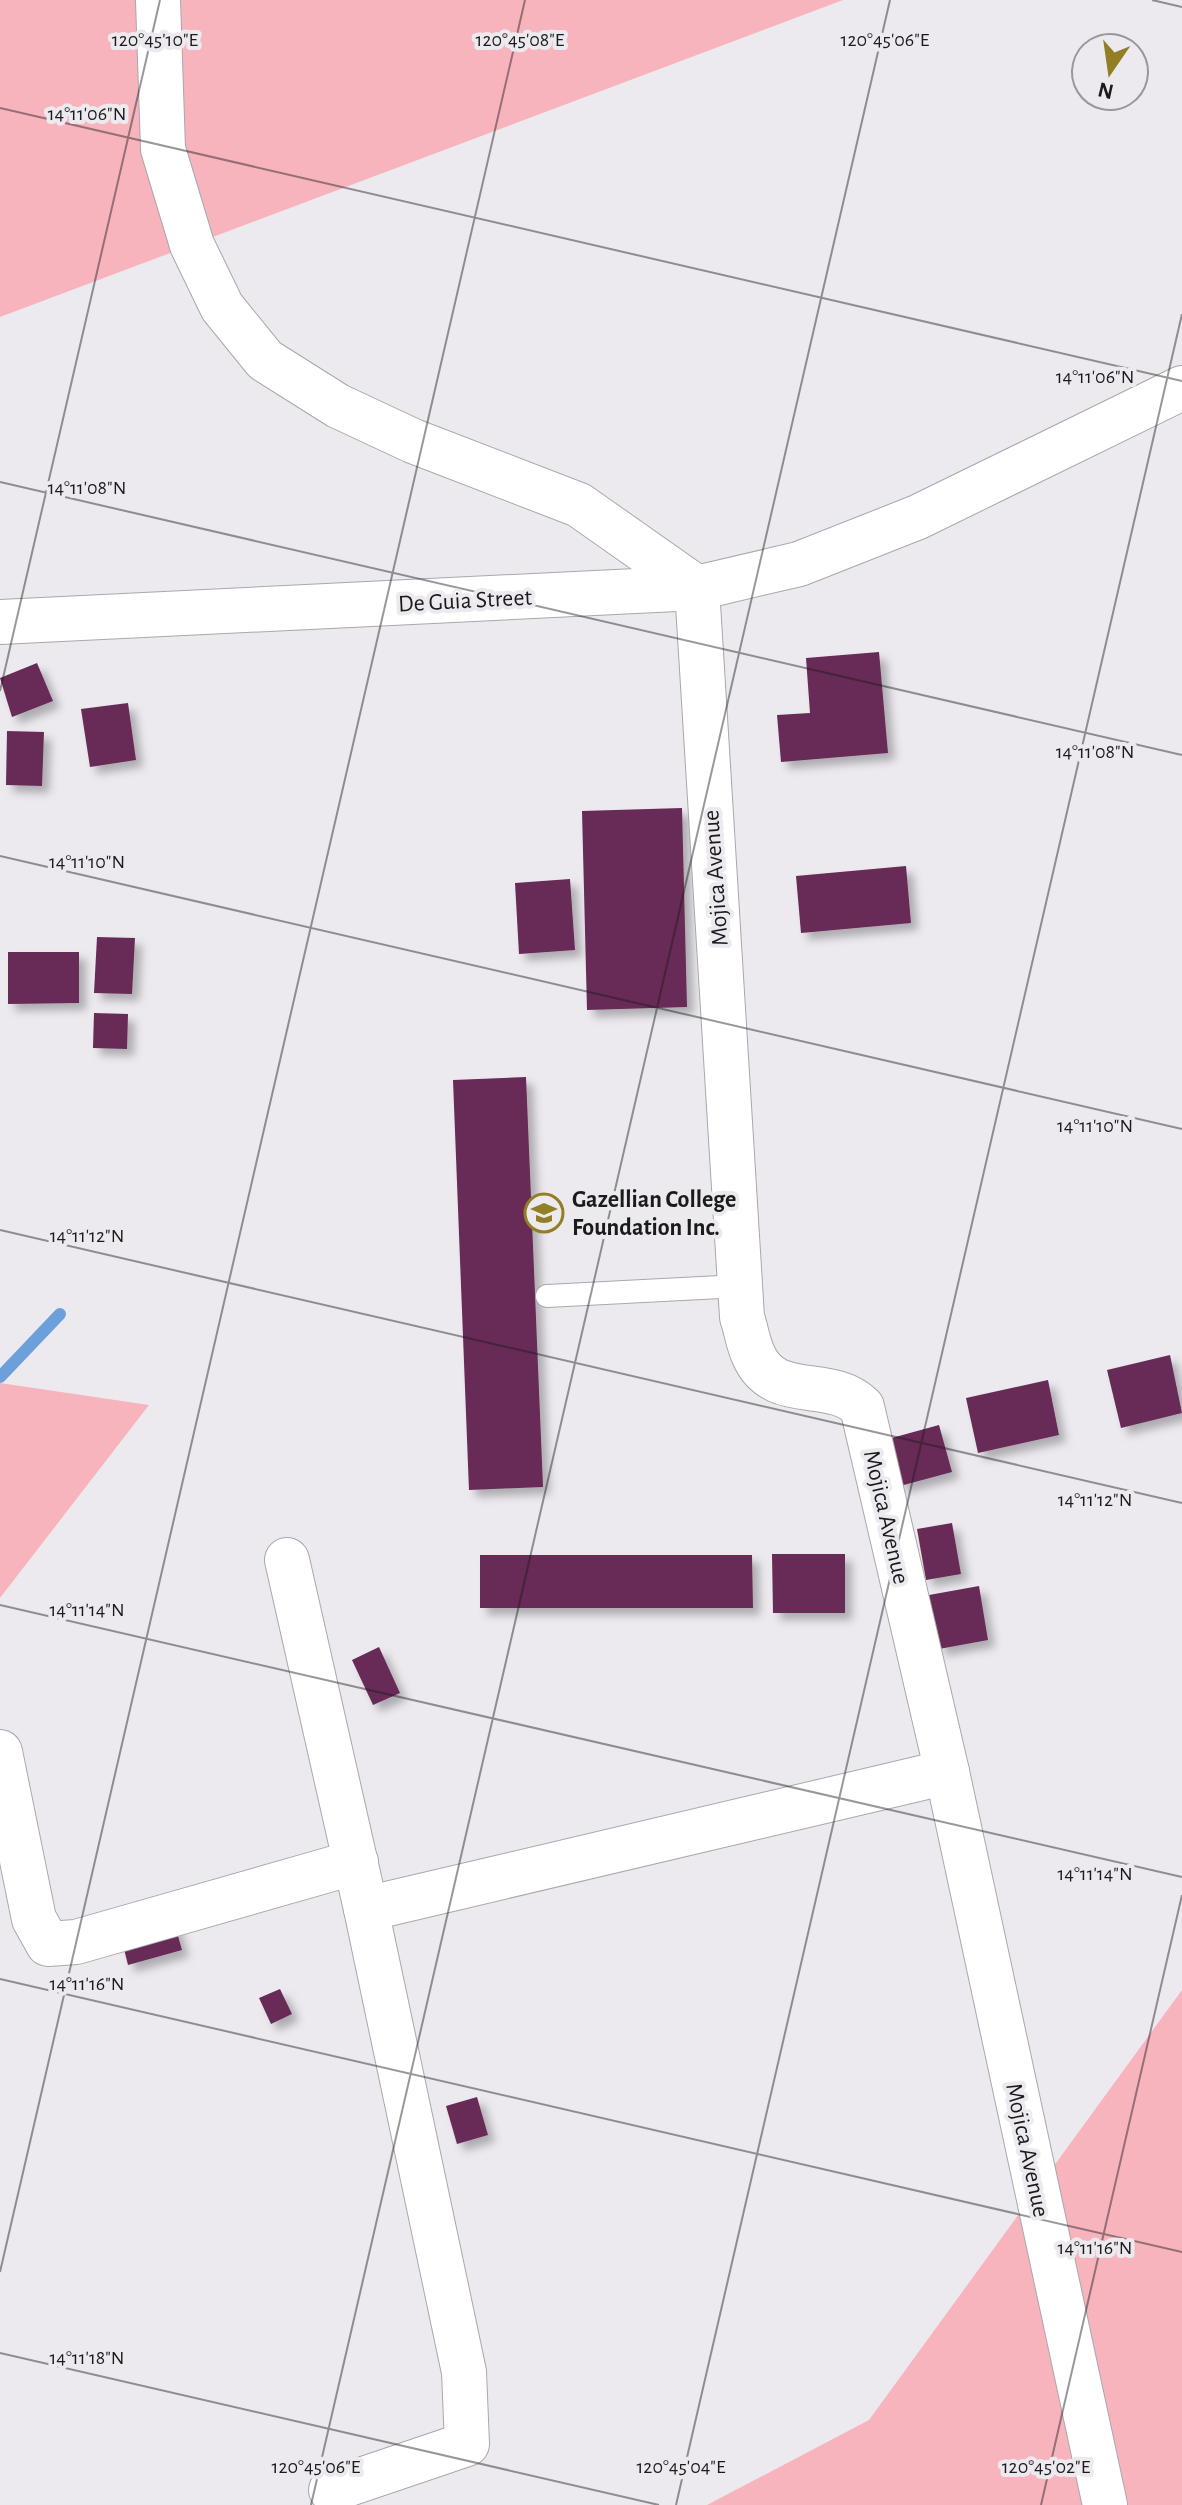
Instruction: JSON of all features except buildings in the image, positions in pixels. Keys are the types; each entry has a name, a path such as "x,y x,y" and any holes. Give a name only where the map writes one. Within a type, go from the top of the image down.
{"street":[{"path":"158,0 163,149 192,245 222,307 265,360 338,406 413,441 579,505 697,588"},
{"name":"De Guia Street","path":"0,622 697,588 799,564 918,517 1182,388"},
{"name":"Mojica Avenue","path":"697,588 742,1317 753,1356 766,1375 796,1388 840,1391 862,1407 947,1772 1105,2505"},
{"path":"287,1560 356,1862 464,2372 467,2444 331,2490"},
{"path":"0,1752 34,1919 48,1944 76,1942 356,1862"},
{"path":"366,1909 947,1772"}],"lane":[{"path":"547,1296 740,1286"}],"shaded area":[{"path":"0,0 843,0 0,317"},
{"path":"0,1383 149,1405 0,1598"},
{"path":"1182,1990 1182,2505 707,2505 869,2420"}],"waterway":[{"path":"0,1377 60,1314"}],"place":[{"name":"Gazellian College Foundation Inc.","path":"544,1213"}]}
